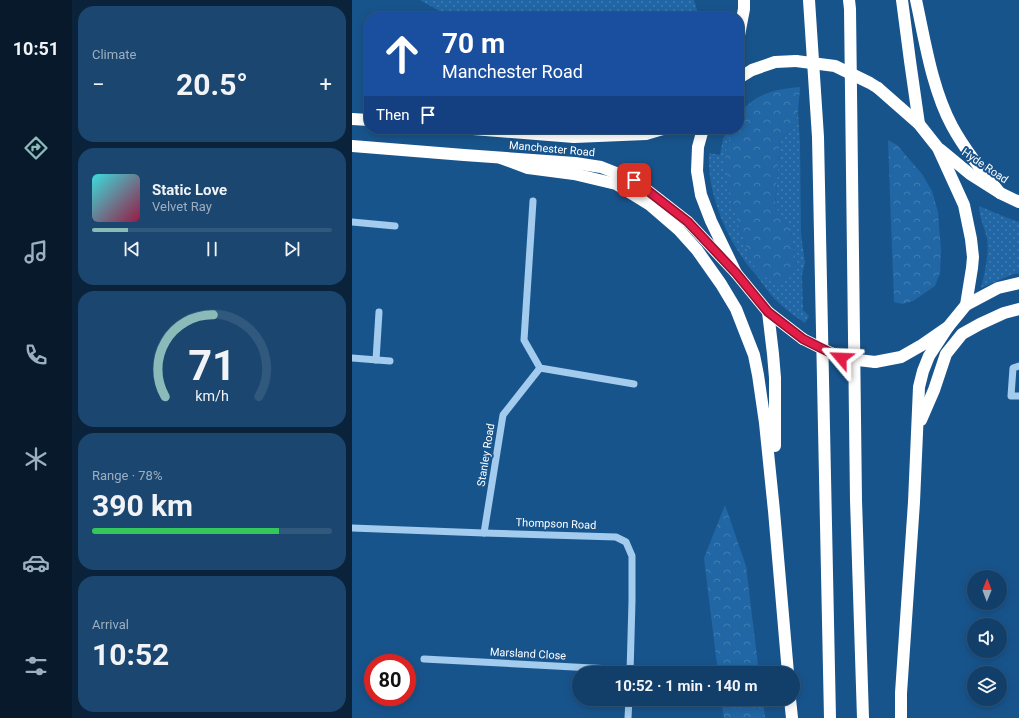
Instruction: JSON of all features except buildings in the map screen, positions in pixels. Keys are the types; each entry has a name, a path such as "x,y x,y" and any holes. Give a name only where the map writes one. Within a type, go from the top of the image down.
{"highway":[{"path":"743,12 744,0"},
{"path":"809,0 818,137 830,718"},
{"path":"849,0 856,500 863,718"},
{"path":"902,0 919,124"},
{"path":"916,0 939,96 952,126 974,160 1000,193"},
{"path":"744,75 752,70 775,62 796,61 835,66 878,88 919,124 938,148 964,205 972,239 973,257 966,305"},
{"path":"352,119 364,120"},
{"name":"Manchester Road","path":"536,134 574,137 646,134"},
{"path":"702,134 697,155 697,171 701,195 711,221 736,273 768,312 803,339 841,358 875,362 900,357 922,345 948,327"},
{"name":"Manchester Road","path":"352,146 575,163 601,167 634,180 688,222 736,273"},
{"name":"Hyde Road","path":"938,148 970,174 1000,193 1019,202"},
{"path":"501,158 528,168 574,174 616,184 650,205 679,230 697,250 721,284 736,309 754,355 766,423 787,666"},
{"path":"901,718 914,502 919,388 923,371 929,356 948,327 966,305 998,288 1019,283"},
{"path":"918,426 934,390 946,354 962,334 1004,313 1019,309"},
{"path":"768,312 775,378 774,511"},
{"path":"791,706 792,718"}],"street":[{"path":"533,201 524,340 540,368 634,384"},
{"path":"352,222 395,226"},
{"path":"376,360 379,312"},
{"path":"352,358 390,361"},
{"path":"1019,366 1013,368 1011,396 1019,396"},
{"name":"Stanley Road","path":"484,533 503,415 540,368"},
{"name":"Thompson Road","path":"352,528 616,537 626,542 632,556 630,666"},
{"name":"Marsland Close","path":"424,659 572,668"},
{"path":"628,718 629,706"}],"green space":[{"path":"420,0 694,0 698,12 441,12"},
{"path":"800,87 798,112 792,129 780,139 775,206 791,231 797,266 790,278 778,283 762,276 752,263 729,194 725,168 726,149 731,134 744,134 744,108 754,100 767,93"},
{"path":"798,112 800,144 801,234 805,263 802,275 803,310 809,316 805,323 774,298 745,262 735,246 722,221 717,207 710,180 709,166 709,153 720,155 726,134 731,134 726,149 729,194 752,263 797,266 791,231 775,207 780,139 792,129"},
{"path":"888,140 897,145 922,174 932,191 938,212 941,251 940,273 935,286 913,301 902,304 894,302"},
{"path":"979,206 1019,222 1019,273 981,288 986,264 987,239"},
{"path":"725,505 746,566 758,666 717,666 704,558"},
{"path":"722,706 764,706 765,718 724,718"}],"route":[{"path":"634,180 688,222 736,273 768,312 803,339 841,358"}]}
